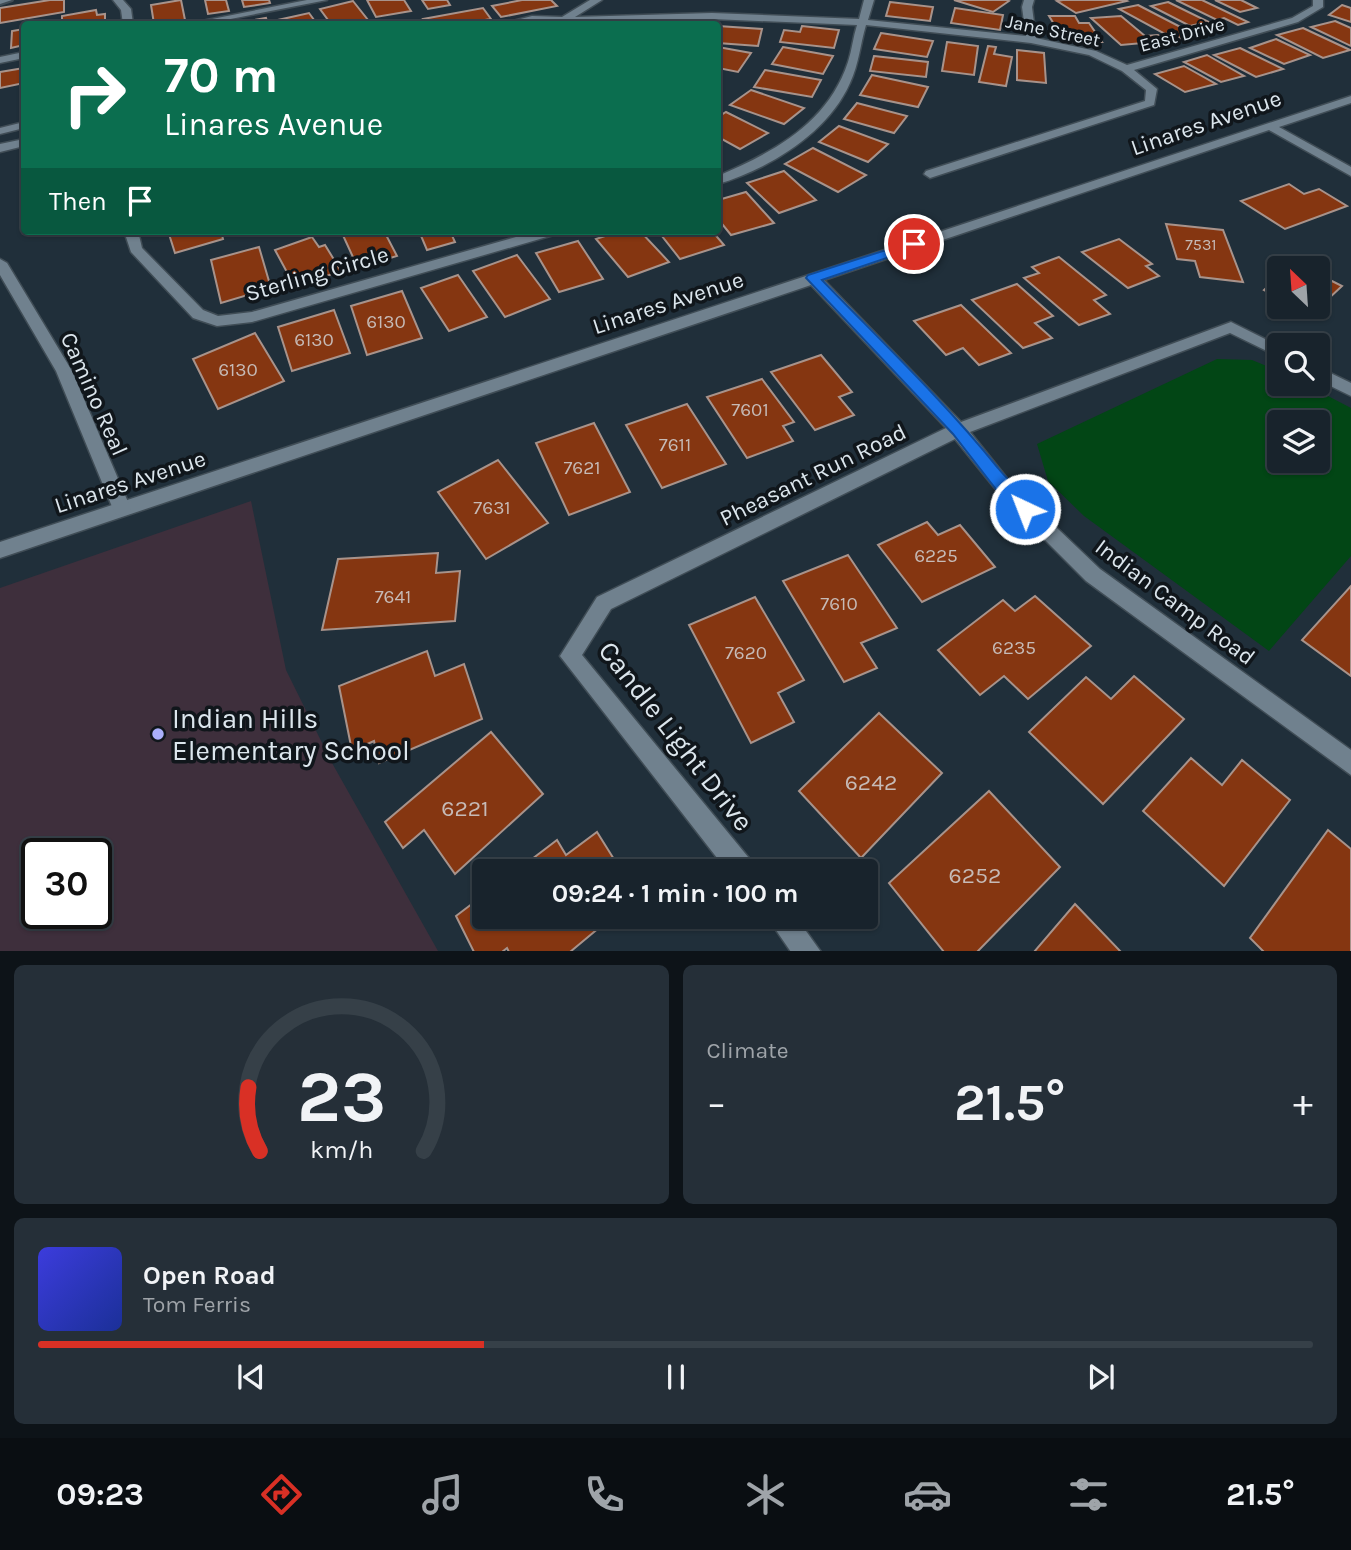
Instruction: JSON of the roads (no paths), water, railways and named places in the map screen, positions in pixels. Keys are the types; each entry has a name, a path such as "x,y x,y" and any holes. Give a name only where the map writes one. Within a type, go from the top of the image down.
{"street":[{"path":"118,0 126,9 128,21"},
{"path":"208,21 322,0"},
{"path":"562,21 597,0"},
{"path":"721,179 783,149 806,133 829,111 854,61 869,0"},
{"path":"1029,0 1027,7 1031,40"},
{"name":"East Drive","path":"1126,69 1295,20 1318,7 1318,0"},
{"name":"Jane Street","path":"522,21 568,18 597,21 689,21"},
{"name":"Jane Street","path":"721,21 863,22 1031,40 1092,53 1126,69 1152,89 1150,103 930,174"},
{"path":"0,60 21,56"},
{"name":"Linares Avenue","path":"0,550 1351,99"},
{"path":"0,131 21,126"},
{"path":"1269,126 1351,172"},
{"path":"0,148 21,144"},
{"name":"Sterling Circle","path":"132,235 136,249 156,272 198,314 217,321 252,317 538,235"},
{"name":"Camino Real","path":"0,263 64,371 122,509"},
{"name":"Indian Camp Road","path":"813,278 958,430 1008,492 1093,575 1351,764"},
{"name":"Pheasant Run Road","path":"604,603 958,430 1231,327 1267,346"},
{"path":"1330,379 1351,390"},
{"name":"Candle Light Drive","path":"604,603 570,656 734,859"},
{"path":"790,929 808,951"}],"lane":[{"path":"0,2 8,0"}],"place":[{"name":"Indian Hills Elementary School","path":"158,734"}]}
